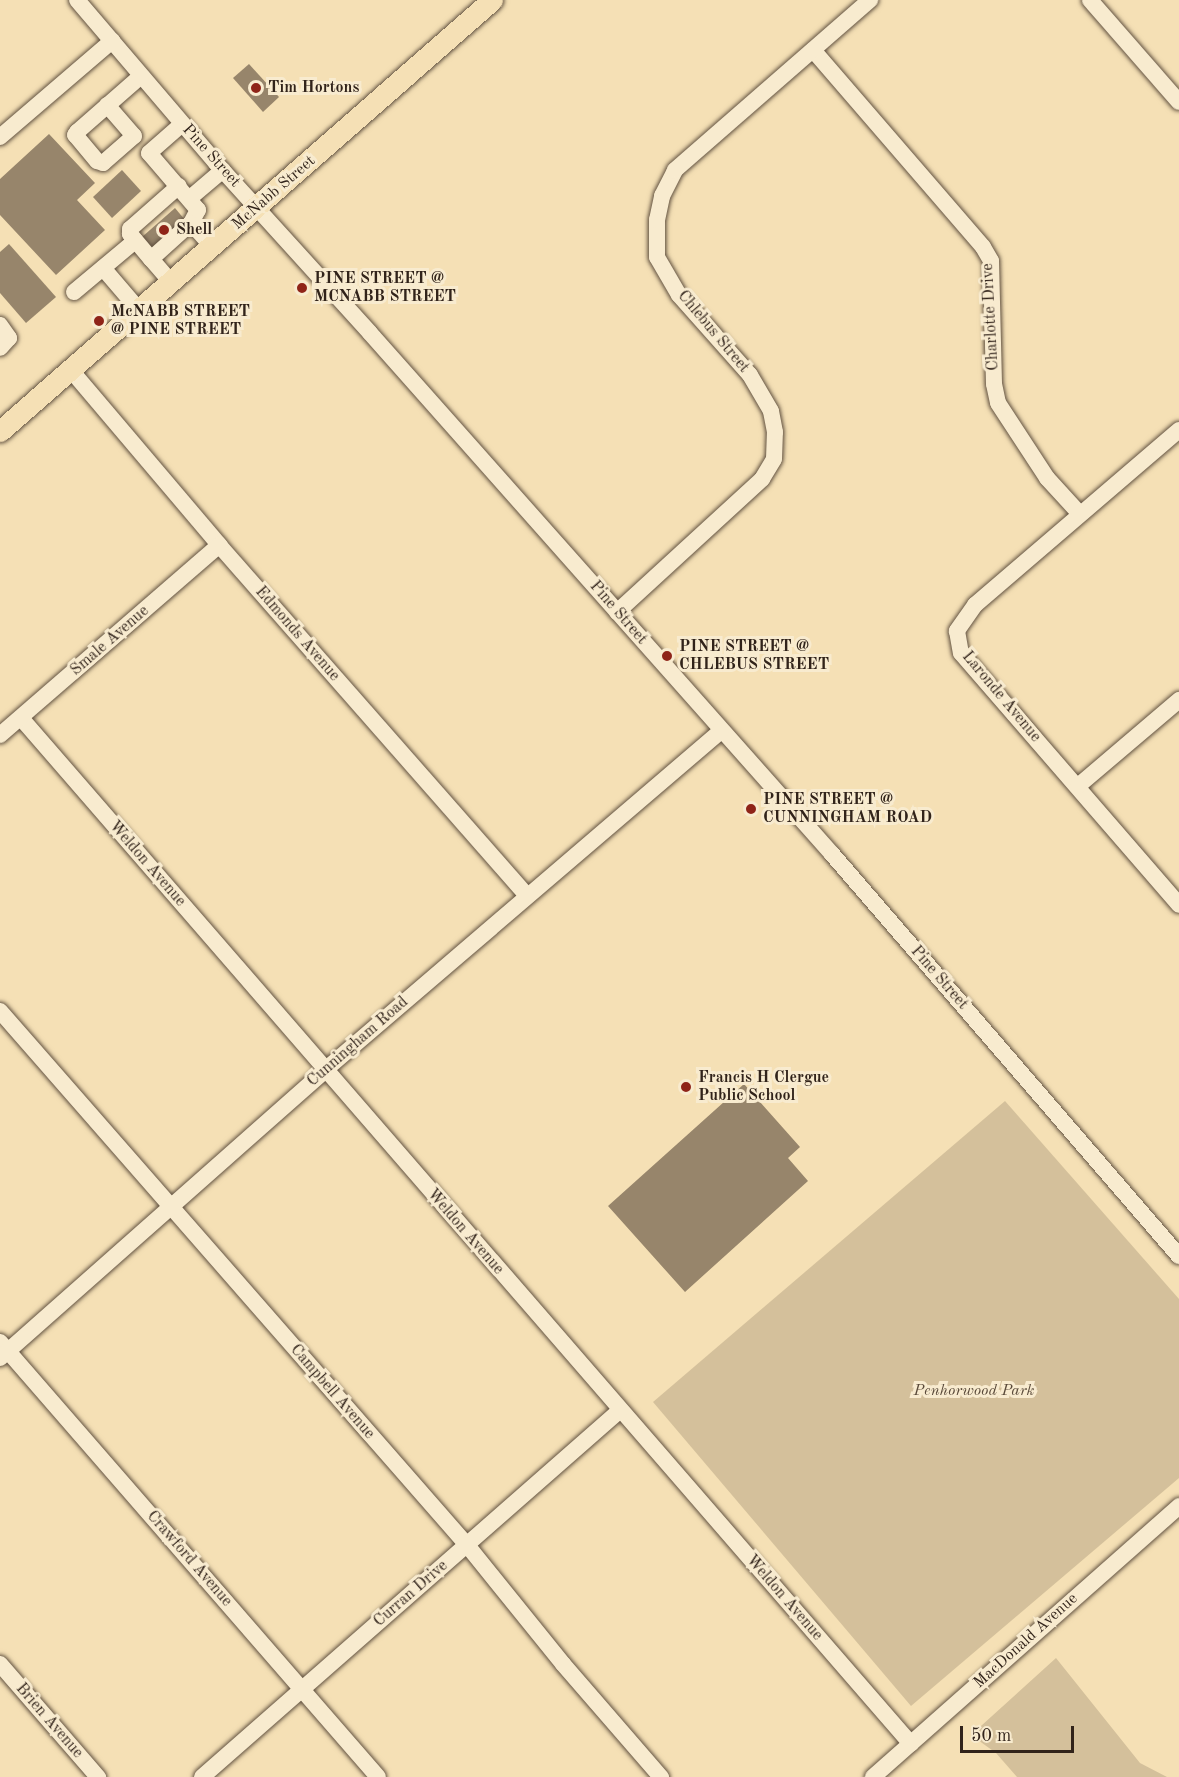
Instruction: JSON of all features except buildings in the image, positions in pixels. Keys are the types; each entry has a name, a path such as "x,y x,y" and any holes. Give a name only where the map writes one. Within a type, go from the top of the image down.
{"main road":[{"name":"McNabb Street","path":"0,431 492,0"}],"street":[{"name":"Pine Street","path":"77,0 222,170 258,207 832,854 1179,1256"},
{"name":"Chlebus Street","path":"617,612 762,479 774,459 775,432 771,411 750,375 679,295 657,257 657,220 662,196 675,170 870,0"},
{"path":"1090,0 1179,102"},
{"path":"0,136 112,41"},
{"name":"Charlotte Drive","path":"813,50 983,247 991,261 994,384 999,403 1047,478 1079,513"},
{"path":"134,136 103,163 97,161 77,139 77,132 141,76"},
{"path":"107,105 198,210 191,223 151,259"},
{"path":"149,153 182,124"},
{"path":"171,282 135,241 129,229 222,170"},
{"path":"191,223 212,246"},
{"path":"74,292 135,241"},
{"path":"103,268 139,310"},
{"path":"0,325 9,338 0,348"},
{"name":"Edmonds Avenue","path":"70,369 219,545 527,896"},
{"name":"Laronde Avenue","path":"1179,430 1079,513 975,605 957,631 961,653 1179,905"},
{"name":"Smale Avenue","path":"0,735 219,545"},
{"path":"1078,786 1179,700"},
{"name":"Weldon Avenue","path":"21,718 911,1744"},
{"name":"Cunningham Road","path":"3,1350 170,1208 325,1070 721,731"},
{"name":"Campbell Avenue","path":"0,1011 467,1545 562,1664 661,1777"},
{"name":"Crawford Avenue","path":"3,1350 378,1777"},
{"name":"Curran Drive","path":"202,1777 619,1410"},
{"name":"MacDonald Avenue","path":"873,1777 1179,1506"},
{"name":"Brien Avenue","path":"0,1664 98,1777"}],"green space":[{"name":"Penhorwood Park","path":"1005,1101 1179,1299 1179,1478 911,1706 653,1402"},
{"path":"1056,1658 1140,1763 1167,1777 1017,1777 996,1753 971,1735"}],"place":[{"name":"Tim Hortons","path":"256,88"},
{"name":"Shell","path":"164,230"},
{"name":"PINE STREET @ MCNABB STREET","path":"302,288"},
{"name":"McNABB STREET @ PINE STREET","path":"99,321"},
{"name":"PINE STREET @ CHLEBUS STREET","path":"667,656"},
{"name":"PINE STREET @ CUNNINGHAM ROAD","path":"751,809"},
{"name":"Francis H Clergue Public School","path":"686,1087"}]}
